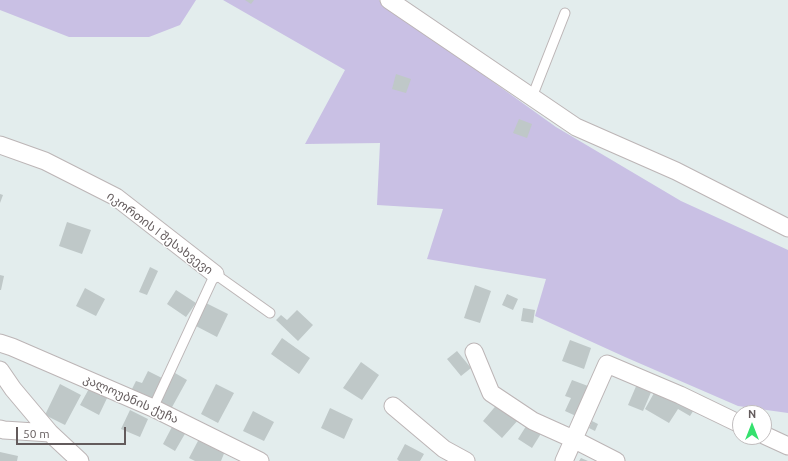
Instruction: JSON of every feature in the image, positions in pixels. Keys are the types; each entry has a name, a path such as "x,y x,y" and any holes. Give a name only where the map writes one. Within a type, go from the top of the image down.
{"street":[{"path":"389,0 576,127 676,171 788,228"},
{"name":"იკორთის I შესახვევი","path":"0,145 45,161 116,197 215,274"},
{"name":"კალოუბნის ქუჩა","path":"0,343 153,408 260,461"},
{"path":"474,352 491,393 533,422 616,461"},
{"path":"564,461 607,364 680,395 732,420"},
{"path":"0,370 13,389 50,433 80,461"},
{"path":"393,406 444,449 466,461"},
{"path":"0,429 50,433"},
{"path":"772,439 788,446"}],"lane":[{"path":"532,97 565,14"},
{"path":"153,408 215,274"},
{"name":"იკორთის I შესახვევი","path":"215,274 270,313"}],"shaded area":[{"path":"0,0 196,0 180,25 149,37 69,37 0,10"},
{"path":"223,0 379,0 556,127 681,201 788,250 788,413 772,411 772,405 736,405 535,316 546,279 427,259 443,209 377,205 380,143 305,144 345,70"}],"building":[{"path":"245,0 254,0 251,4"},
{"path":"396,74 411,79 406,93 392,89"},
{"path":"519,119 532,124 527,138 513,133"},
{"path":"0,194 3,195 0,203"},
{"path":"67,222 91,230 82,254 59,246"},
{"path":"150,267 158,271 147,295 139,292"},
{"path":"0,275 4,276 1,290 0,290"},
{"path":"475,285 491,291 480,323 464,318"},
{"path":"85,288 105,299 96,316 76,306"},
{"path":"176,290 196,303 186,317 167,304"},
{"path":"507,294 518,299 513,310 502,305"},
{"path":"206,303 228,314 217,337 194,325"},
{"path":"523,308 535,310 533,323 521,321"},
{"path":"297,310 313,325 298,341 276,320 281,315 287,320"},
{"path":"282,338 310,358 299,374 271,354"},
{"path":"570,340 591,348 584,369 562,361"},
{"path":"457,351 471,368 461,376 447,359"},
{"path":"361,362 379,375 362,400 343,388"},
{"path":"148,371 162,378 152,399 132,389 136,381 142,383"},
{"path":"175,373 187,380 171,409 159,402"},
{"path":"572,380 588,386 576,416 565,411 571,398 565,396"},
{"path":"60,384 81,395 65,425 45,415"},
{"path":"216,384 234,393 218,423 201,414"},
{"path":"637,384 652,390 643,411 628,405"},
{"path":"91,385 109,394 99,415 80,405"},
{"path":"658,386 695,408 690,416 678,409 669,423 645,409"},
{"path":"499,402 519,419 502,438 483,421"},
{"path":"330,408 353,419 344,439 321,428"},
{"path":"130,410 148,419 140,437 121,429"},
{"path":"253,411 274,422 264,441 243,431"},
{"path":"592,421 598,424 595,431 589,428"},
{"path":"528,423 542,432 532,448 518,439"},
{"path":"173,425 186,432 175,451 163,444"},
{"path":"199,439 225,451 221,461 195,461 189,458"},
{"path":"405,444 424,454 420,461 399,461 397,459"},
{"path":"0,452 18,456 17,461 0,461"},
{"path":"581,458 588,461 579,461"}]}
